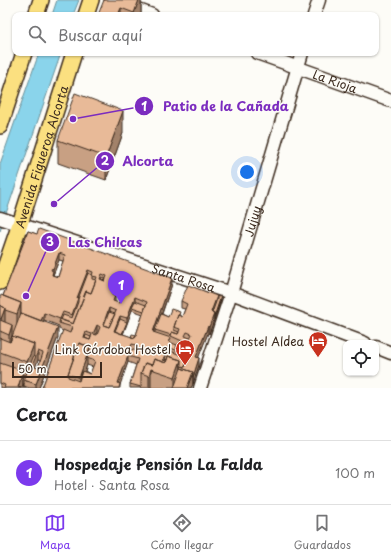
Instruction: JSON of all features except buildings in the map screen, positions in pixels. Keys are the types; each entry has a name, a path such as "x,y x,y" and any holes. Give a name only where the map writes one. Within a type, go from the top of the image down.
{"main road":[{"path":"37,12 41,0"},
{"path":"87,12 90,0"},
{"path":"0,126 23,56"},
{"name":"Avenida Figueroa Alcorta","path":"0,282 73,56"}],"street":[{"path":"111,0 144,12"},
{"path":"315,12 319,0"},
{"name":"La Rioja","path":"266,56 391,101"},
{"name":"Jujuy","path":"200,388 231,293 301,56"},
{"name":"Santa Rosa","path":"0,218 231,293 357,340"},
{"path":"379,348 391,353"}],"water":[{"path":"57,0 79,0 74,12 53,12"},
{"path":"38,56 60,56 0,231 0,164"}],"place":[{"name":"Patio de la Cañada","path":"73,119"},
{"name":"Alcorta","path":"54,204"},
{"name":"Las Chilcas","path":"26,296"},
{"name":"Hospedaje Pensión La Falda","path":"121,304"},
{"name":"Hostel Aldea","path":"318,358"},
{"name":"Link Córdoba Hostel","path":"185,366"}]}
